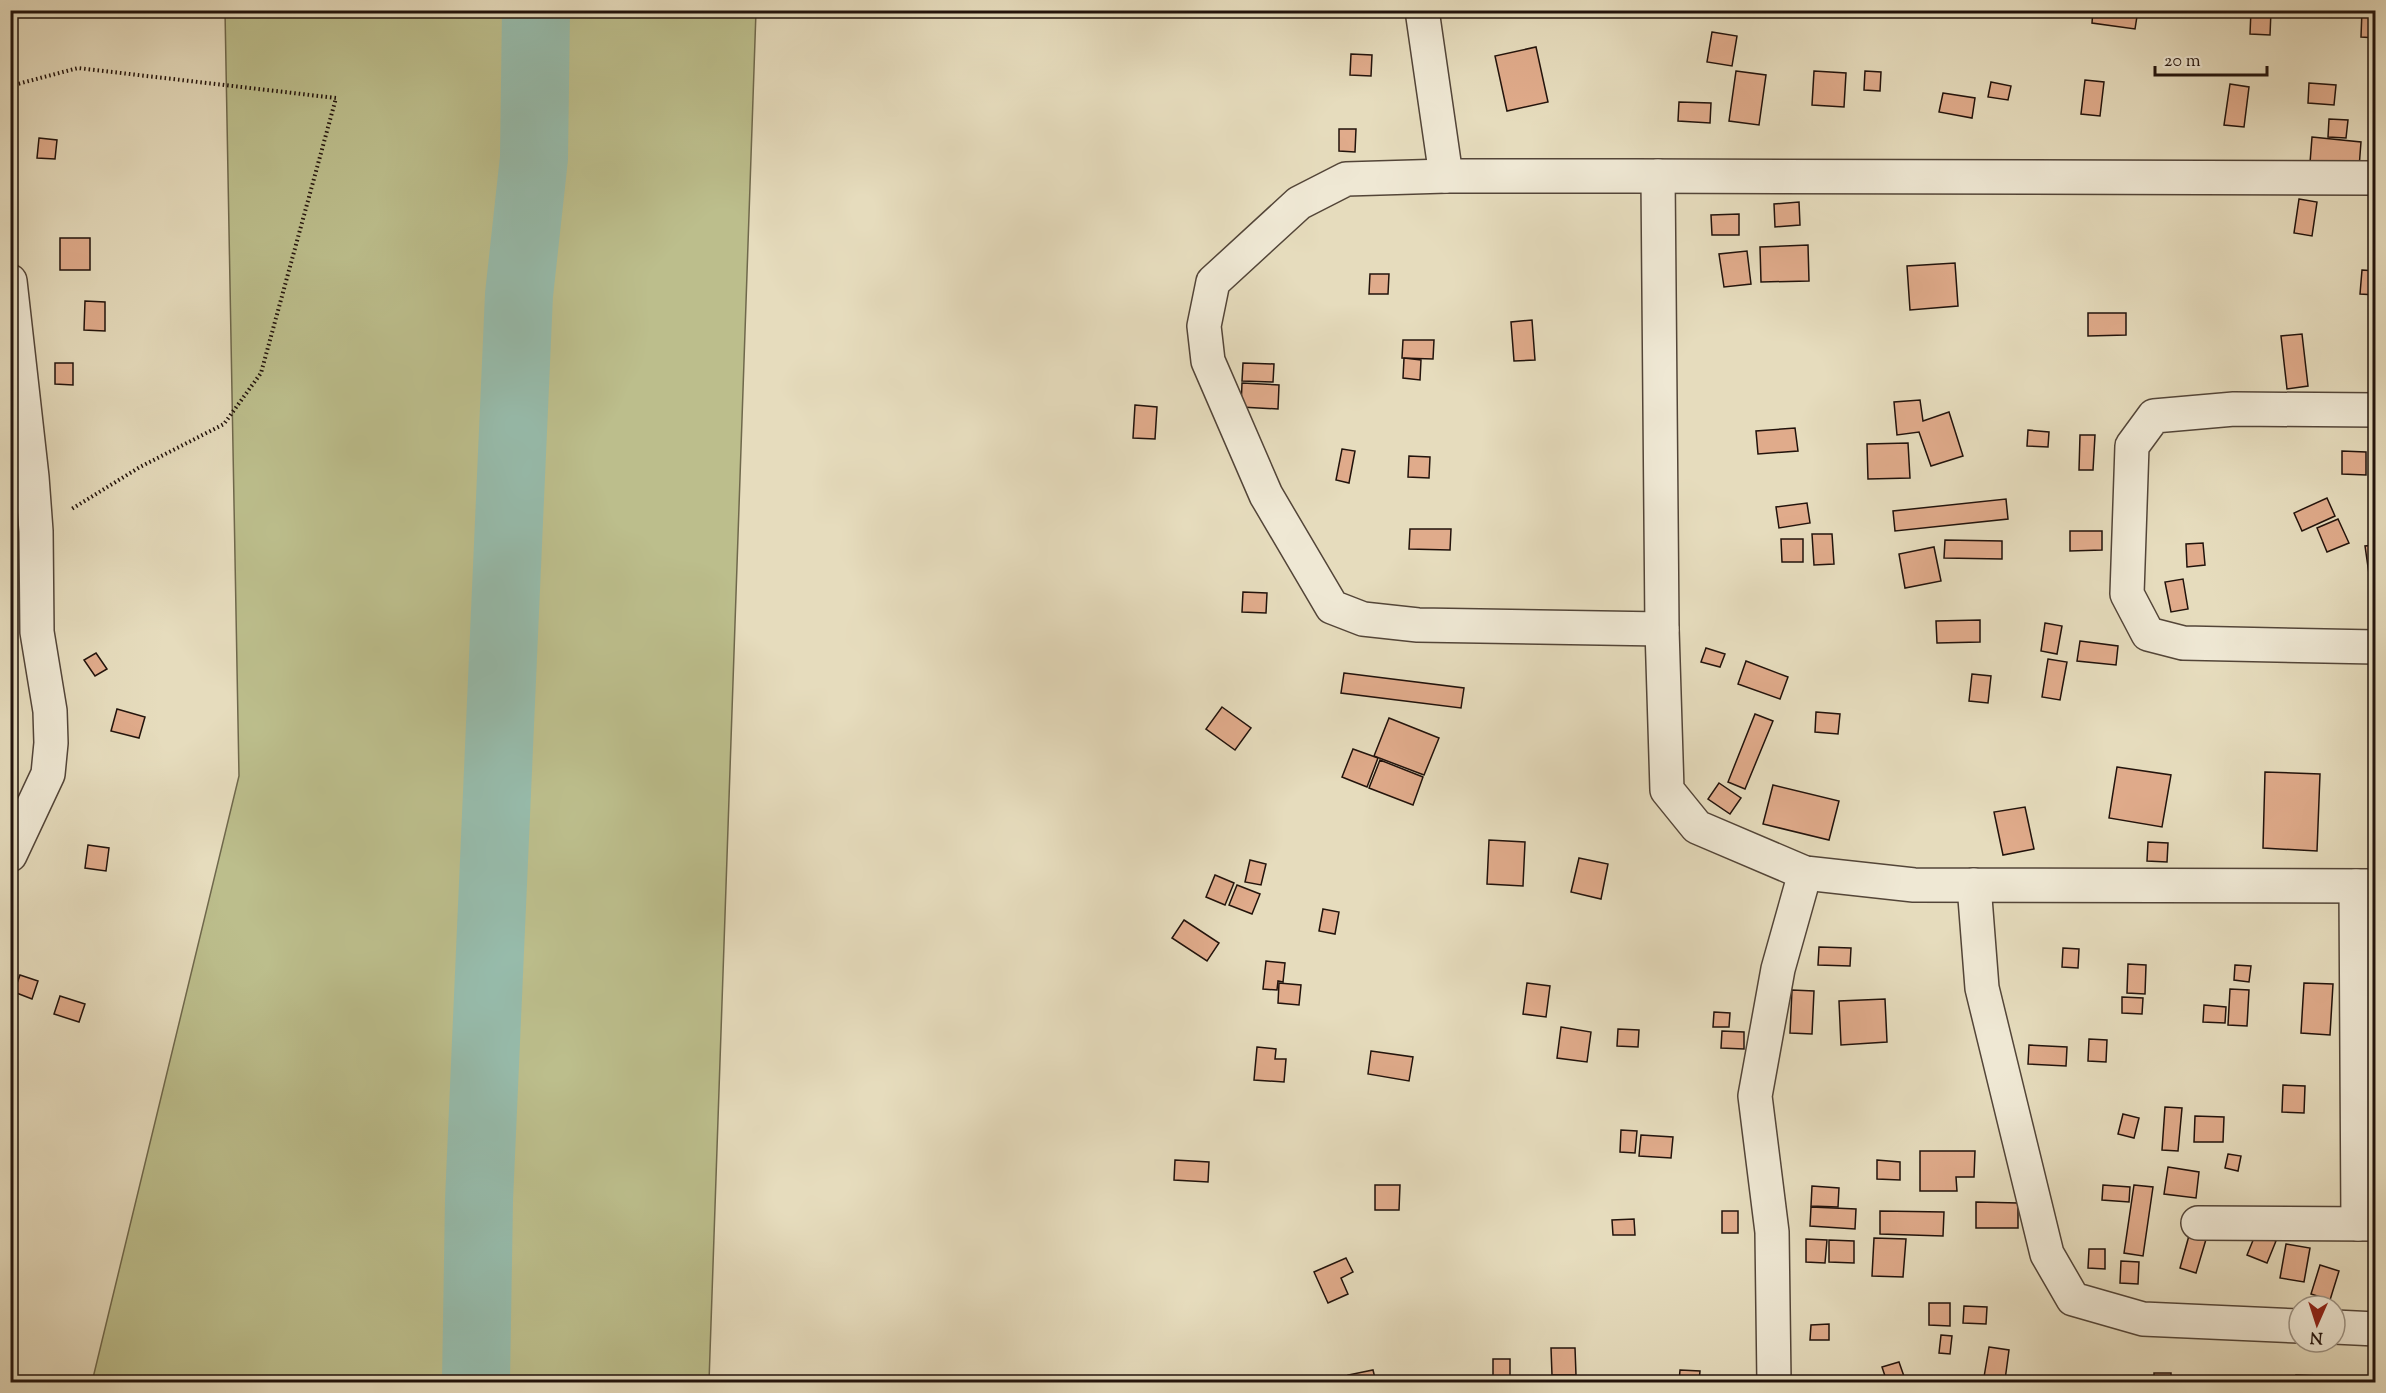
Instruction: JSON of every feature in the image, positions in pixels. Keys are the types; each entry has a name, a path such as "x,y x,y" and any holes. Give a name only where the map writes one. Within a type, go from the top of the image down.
{"street":[{"path":"1422,10 1446,176"},
{"path":"1662,629 1418,625 1364,619 1332,607 1266,495 1208,361 1204,326 1213,282 1299,203 1346,179 1446,176 2376,178"},
{"path":"1658,176 1662,629 1667,790 1697,827 1805,873 1914,885 2366,886 2367,1224 2198,1223"},
{"path":"10,281 36,531 37,632 50,711 51,742 48,774 10,855"},
{"path":"2376,410 2234,409 2154,416 2132,446 2127,594 2148,633 2183,644 2376,646"},
{"path":"1774,1383 1772,1232 1755,1096 1778,969 1805,873"},
{"path":"1974,885 1982,988 2047,1254 2073,1299 2143,1319 2287,1325"},
{"path":"2347,1328 2376,1329"}],"path":[{"path":"10,86 78,68 336,98 261,373 224,424 140,467 36,531"}],"green space":[{"path":"225,11 756,11 709,1382 92,1382 239,776"}],"building":[{"path":"2093,10 2138,10 2135,29 2092,23"},
{"path":"2251,10 2271,11 2270,35 2250,34"},
{"path":"2362,10 2376,10 2376,38 2361,37"},
{"path":"1712,32 1737,36 1732,66 1707,62"},
{"path":"1536,47 1548,102 1507,111 1495,56"},
{"path":"1351,54 1372,55 1371,76 1350,75"},
{"path":"1736,71 1766,75 1759,125 1729,121"},
{"path":"1814,71 1846,73 1844,107 1812,105"},
{"path":"1865,71 1881,72 1880,91 1864,90"},
{"path":"2085,80 2104,82 2100,116 2081,114"},
{"path":"1991,82 2011,86 2008,100 1988,97"},
{"path":"2309,83 2336,85 2334,105 2308,103"},
{"path":"2230,84 2249,87 2244,127 2224,125"},
{"path":"1943,93 1975,98 1972,118 1939,112"},
{"path":"1679,102 1711,103 1710,123 1678,121"},
{"path":"2329,119 2348,120 2346,138 2328,137"},
{"path":"1339,129 1356,129 1355,152 1339,151"},
{"path":"2312,137 2361,142 2359,168 2310,163"},
{"path":"39,138 57,140 55,159 37,158"},
{"path":"2299,199 2317,202 2312,236 2294,233"},
{"path":"1799,202 1800,225 1775,227 1774,204"},
{"path":"1739,214 1739,235 1712,235 1711,215"},
{"path":"60,238 90,238 90,270 60,270"},
{"path":"1808,245 1809,281 1761,282 1760,247"},
{"path":"1747,251 1751,284 1724,287 1719,254"},
{"path":"1955,263 1958,306 1910,310 1907,266"},
{"path":"2362,270 2376,271 2376,295 2360,294"},
{"path":"1370,274 1389,274 1388,294 1369,294"},
{"path":"85,301 105,302 105,331 84,330"},
{"path":"2088,313 2126,313 2126,335 2088,336"},
{"path":"1532,320 1535,360 1514,361 1511,322"},
{"path":"2302,334 2308,386 2287,389 2281,336"},
{"path":"1403,340 1434,340 1433,359 1402,358"},
{"path":"1404,358 1421,360 1420,380 1403,378"},
{"path":"55,363 73,363 73,385 55,384"},
{"path":"1243,363 1274,364 1273,382 1242,381"},
{"path":"1242,383 1279,385 1278,409 1241,407"},
{"path":"1920,400 1923,421 1949,412 1963,456 1931,466 1919,432 1897,435 1894,402"},
{"path":"1135,405 1157,407 1155,439 1133,438"},
{"path":"1795,428 1798,451 1758,454 1756,431"},
{"path":"2028,430 2049,432 2048,447 2027,446"},
{"path":"2080,435 2095,435 2093,470 2079,470"},
{"path":"1908,443 1910,478 1868,479 1867,444"},
{"path":"1342,449 1355,451 1349,483 1336,480"},
{"path":"2342,451 2366,452 2366,475 2342,474"},
{"path":"1409,456 1430,457 1429,478 1408,477"},
{"path":"22,491 22,521 10,521 10,492"},
{"path":"2327,498 2335,516 2302,531 2294,513"},
{"path":"2006,499 2008,519 1895,531 1893,511"},
{"path":"1807,503 1810,523 1779,528 1776,507"},
{"path":"2338,519 2349,543 2327,552 2317,528"},
{"path":"1410,529 1451,529 1450,550 1409,549"},
{"path":"2070,531 2102,531 2102,550 2070,551"},
{"path":"1812,534 1832,534 1834,564 1814,565"},
{"path":"1781,539 1803,539 1803,562 1782,562"},
{"path":"1945,540 2002,541 2002,559 1944,558"},
{"path":"2203,543 2205,565 2187,567 2186,544"},
{"path":"2376,545 2376,573 2369,574 2365,546"},
{"path":"1934,547 1941,581 1905,588 1899,554"},
{"path":"2183,579 2188,609 2171,612 2165,582"},
{"path":"1243,592 1267,593 1266,613 1242,612"},
{"path":"1980,620 1980,642 1937,643 1936,621"},
{"path":"2045,623 2062,626 2057,654 2041,651"},
{"path":"2080,641 2118,646 2116,665 2077,661"},
{"path":"1706,648 1725,654 1720,667 1701,662"},
{"path":"96,653 107,669 95,676 84,660"},
{"path":"2048,659 2067,662 2060,700 2042,697"},
{"path":"1746,661 1788,677 1780,699 1738,684"},
{"path":"1344,673 1464,688 1461,708 1341,693"},
{"path":"1972,674 1991,676 1988,703 1969,701"},
{"path":"1222,707 1251,728 1235,750 1206,729"},
{"path":"117,709 145,717 139,738 111,731"},
{"path":"1816,712 1840,714 1838,734 1815,732"},
{"path":"1755,714 1773,721 1745,789 1728,782"},
{"path":"1389,718 1439,738 1424,775 1374,756"},
{"path":"1353,749 1378,758 1367,787 1342,777"},
{"path":"1380,760 1423,777 1413,805 1369,788"},
{"path":"2117,767 2171,775 2162,827 2109,818"},
{"path":"2265,772 2320,774 2317,851 2263,848"},
{"path":"1719,783 1741,798 1730,814 1708,799"},
{"path":"1773,785 1839,801 1829,840 1763,824"},
{"path":"2025,807 2034,849 2003,855 1994,812"},
{"path":"1489,840 1525,842 1523,886 1487,884"},
{"path":"2148,842 2168,843 2167,862 2147,861"},
{"path":"88,845 109,848 106,871 85,868"},
{"path":"1579,858 1608,864 1601,899 1571,892"},
{"path":"1250,860 1266,864 1261,885 1245,882"},
{"path":"1215,875 1234,883 1225,905 1206,897"},
{"path":"1237,885 1260,894 1252,914 1229,905"},
{"path":"1323,909 1339,912 1335,934 1319,931"},
{"path":"1184,920 1219,943 1207,961 1172,938"},
{"path":"1819,947 1851,948 1850,966 1818,965"},
{"path":"2063,948 2079,949 2078,968 2062,967"},
{"path":"1266,961 1285,963 1283,982 1278,981 1277,990 1263,989"},
{"path":"2128,964 2146,965 2145,994 2127,993"},
{"path":"2235,965 2251,966 2249,982 2234,980"},
{"path":"2372,966 2376,966 2376,995 2371,995"},
{"path":"20,975 38,981 32,999 14,992"},
{"path":"1279,983 1301,985 1299,1005 1278,1003"},
{"path":"1527,983 1550,986 1546,1017 1523,1014"},
{"path":"2304,983 2333,984 2330,1035 2301,1033"},
{"path":"2230,989 2249,990 2247,1026 2228,1025"},
{"path":"1792,990 1814,991 1812,1034 1790,1033"},
{"path":"60,996 85,1004 79,1022 54,1014"},
{"path":"2122,997 2143,998 2142,1014 2122,1013"},
{"path":"1885,999 1887,1042 1841,1045 1839,1001"},
{"path":"2204,1005 2226,1007 2225,1023 2203,1022"},
{"path":"1714,1012 1730,1013 1729,1027 1713,1027"},
{"path":"1561,1027 1591,1032 1587,1062 1557,1058"},
{"path":"1618,1029 1639,1030 1638,1047 1617,1046"},
{"path":"1722,1031 1744,1032 1744,1049 1721,1048"},
{"path":"2089,1039 2107,1040 2106,1062 2088,1061"},
{"path":"2029,1045 2067,1047 2066,1066 2028,1064"},
{"path":"1257,1047 1276,1049 1275,1059 1286,1059 1284,1082 1254,1080"},
{"path":"1371,1051 1413,1057 1409,1081 1368,1074"},
{"path":"2283,1085 2305,1086 2304,1113 2282,1112"},
{"path":"2165,1107 2182,1108 2178,1151 2162,1150"},
{"path":"2123,1114 2139,1118 2134,1138 2118,1134"},
{"path":"2195,1116 2224,1117 2223,1142 2194,1142"},
{"path":"1621,1130 1637,1131 1635,1153 1620,1152"},
{"path":"1641,1135 1673,1137 1671,1158 1639,1156"},
{"path":"1920,1151 1975,1151 1974,1177 1956,1177 1957,1191 1920,1191"},
{"path":"2228,1154 2241,1156 2238,1171 2225,1168"},
{"path":"1175,1160 1209,1162 1208,1182 1174,1180"},
{"path":"1877,1160 1900,1162 1900,1180 1877,1179"},
{"path":"2168,1167 2199,1172 2196,1198 2164,1194"},
{"path":"1375,1185 1400,1185 1399,1210 1375,1210"},
{"path":"2103,1185 2130,1187 2129,1202 2102,1200"},
{"path":"2134,1185 2153,1187 2143,1256 2124,1253"},
{"path":"1812,1186 1839,1188 1838,1207 1811,1206"},
{"path":"1976,1202 2018,1203 2018,1228 1976,1228"},
{"path":"1811,1207 1856,1209 1855,1229 1810,1226"},
{"path":"1722,1211 1738,1211 1738,1233 1722,1233"},
{"path":"1880,1211 1944,1212 1943,1236 1880,1234"},
{"path":"1634,1219 1635,1235 1613,1235 1612,1220"},
{"path":"2190,1232 2207,1236 2196,1273 2180,1268"},
{"path":"2256,1233 2276,1241 2267,1263 2247,1255"},
{"path":"1874,1238 1906,1239 1903,1277 1872,1276"},
{"path":"1806,1239 1827,1240 1825,1263 1806,1262"},
{"path":"1829,1240 1854,1241 1854,1263 1829,1262"},
{"path":"2286,1244 2310,1248 2304,1282 2280,1278"},
{"path":"2089,1249 2105,1249 2105,1269 2088,1268"},
{"path":"1346,1258 1353,1272 1341,1278 1348,1294 1328,1303 1314,1272"},
{"path":"2121,1261 2139,1262 2138,1284 2120,1283"},
{"path":"2320,1265 2339,1271 2332,1294 2311,1294"},
{"path":"1929,1303 1950,1303 1950,1326 1929,1325"},
{"path":"1964,1306 1987,1307 1986,1324 1963,1323"},
{"path":"1829,1324 1829,1340 1810,1340 1811,1325"},
{"path":"1941,1335 1952,1336 1950,1354 1939,1353"},
{"path":"1989,1347 2009,1350 2005,1380 1984,1377"},
{"path":"1551,1348 1575,1348 1576,1375 1552,1375"},
{"path":"1493,1359 1510,1359 1510,1381 1493,1382"},
{"path":"1899,1362 1906,1382 1887,1382 1882,1367"},
{"path":"1373,1370 1376,1382 1349,1382 1348,1375"},
{"path":"1680,1370 1700,1371 1699,1382 1679,1382"},
{"path":"2154,1373 2171,1373 2171,1382 2154,1382"},
{"path":"2296,1375 2319,1376 2319,1382 2296,1382"}],"waterway":[{"path":"476,1382 479,1200 519,295 534,158 536,10"}]}
